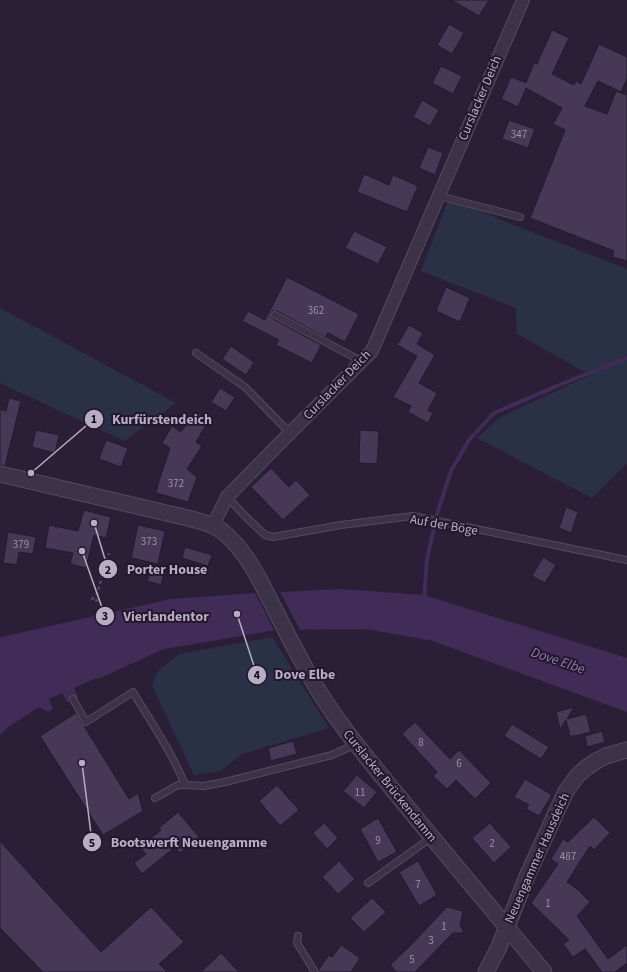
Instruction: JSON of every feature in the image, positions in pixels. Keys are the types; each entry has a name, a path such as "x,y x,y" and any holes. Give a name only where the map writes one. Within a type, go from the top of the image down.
{"street":[{"name":"Curslacker Deich","path":"213,525 227,498 372,351 523,0"},
{"path":"0,474 213,525"},
{"name":"Curslacker Brückendamm","path":"213,525 222,530 247,559 261,582 309,674 333,714 432,837 544,972"},
{"name":"Neuengammer Hausdeich","path":"486,972 498,949 528,874 566,791 578,775 592,764 606,756 627,750"}],"lane":[{"path":"439,196 520,217"},
{"path":"275,315 362,361"},
{"path":"196,353 245,387 290,433"},
{"name":"Auf der Böge","path":"227,498 265,535 273,537 341,525 413,516 627,560"},
{"path":"73,699 86,722 133,692 170,752 185,785"},
{"path":"155,798 178,786 204,786 225,782 332,755 356,744"},
{"path":"368,883 432,837"},
{"path":"298,936 297,943 315,972"}],"path":[{"path":"98,601 92,599 97,594 109,553"}],"shaded area":[{"path":"449,198 627,269 627,463 592,498 477,438 500,417 591,375 517,334 516,308 421,271"},
{"path":"0,308 176,403 124,441 0,383"},
{"path":"272,637 329,728 242,754 221,771 194,775 152,686 157,672 179,654"}],"water":[{"path":"341,589 424,595 627,658 627,712 433,641 367,629 277,630 164,649 98,679 96,678 74,688 78,697 67,702 62,693 49,699 53,709 48,712 39,707 8,727 0,735 1,637 171,599"}],"pier":[{"path":"279,590 301,632 275,632 254,591"}],"building":[{"path":"451,0 489,0 479,16"},
{"path":"449,24 464,33 452,54 437,45"},
{"path":"552,30 569,38 552,74 574,85 576,81 581,84 599,44 627,57 627,79 621,92 598,81 585,106 607,114 616,91 627,95 627,261 612,257 614,251 530,218 565,130 553,124 562,108 526,88 518,107 501,99 511,77 526,83 534,63 537,64"},
{"path":"441,66 462,76 453,94 432,83"},
{"path":"422,100 439,110 430,126 413,117"},
{"path":"509,120 535,129 528,148 502,139"},
{"path":"428,147 443,153 435,175 419,168"},
{"path":"364,174 389,185 393,175 418,186 407,212 357,192"},
{"path":"354,231 387,247 378,264 345,248"},
{"path":"287,277 359,314 345,342 328,333 325,337 277,311 272,311 271,316 273,319 321,345 312,363 276,345 279,340 242,321 248,311 265,320"},
{"path":"446,287 470,298 460,322 436,311"},
{"path":"409,325 423,333 417,344 435,355 419,383 437,393 428,410 433,413 428,423 408,412 411,406 393,397 417,356 397,345"},
{"path":"231,346 254,362 246,375 222,359"},
{"path":"220,388 235,397 226,411 211,402"},
{"path":"9,398 21,401 5,466 0,465 0,409 6,411"},
{"path":"195,411 209,420 196,442 202,446 187,469 197,477 188,502 156,493 170,448 162,443 172,426 181,432"},
{"path":"36,430 59,435 55,453 32,447"},
{"path":"360,430 379,431 377,464 359,463"},
{"path":"106,440 128,448 121,467 99,459"},
{"path":"271,468 289,487 296,480 310,495 283,520 251,487"},
{"path":"566,507 578,512 571,533 559,528"},
{"path":"84,510 111,517 106,538 94,535 86,568 70,564 73,553 45,548 49,525 78,531"},
{"path":"138,525 165,531 158,564 131,558"},
{"path":"8,532 36,537 33,554 19,552 17,565 3,563"},
{"path":"185,547 212,555 208,566 182,558"},
{"path":"543,557 556,565 545,583 532,576"},
{"path":"151,569 164,573 161,585 147,581"},
{"path":"574,707 567,719 586,714 591,732 570,736 566,720 560,729 556,712"},
{"path":"76,713 129,799 138,793 143,811 103,835 40,736"},
{"path":"415,722 450,759 459,750 491,783 475,799 456,780 447,789 433,776 437,772 402,734"},
{"path":"512,724 549,747 541,759 504,736"},
{"path":"602,731 605,742 587,747 585,736"},
{"path":"293,741 297,754 271,761 268,748"},
{"path":"357,775 377,792 364,808 343,791"},
{"path":"525,779 552,795 539,816 526,809 529,805 514,797"},
{"path":"277,785 299,810 280,826 259,801"},
{"path":"178,812 199,837 180,853 175,847 142,874 134,863 146,854 140,847 161,830 159,828"},
{"path":"594,817 610,833 594,850 590,846 567,882 590,902 577,916 608,959 627,945 627,963 615,972 602,972 585,949 573,957 563,944 569,940 531,903 558,864 551,859 563,839 568,842"},
{"path":"378,818 397,852 378,862 360,829"},
{"path":"324,823 338,838 327,849 313,833"},
{"path":"490,823 511,847 494,863 472,838"},
{"path":"0,841 101,952 151,907 184,942 159,964 167,972 43,972 0,928"},
{"path":"339,861 355,879 338,894 322,877"},
{"path":"418,861 437,895 419,906 399,872"},
{"path":"372,898 386,912 364,932 350,918"},
{"path":"447,907 463,911 460,925 464,933 453,933 415,972 397,972 390,965"},
{"path":"341,945 360,958 351,972 319,972 319,969 329,955 332,957"},
{"path":"221,953 239,972 201,972"}],"waterway":[{"path":"437,514 451,471 469,440 494,413 627,358"},
{"path":"424,599 427,559 434,528"}],"place":[{"name":"Kurfürstendeich","path":"31,473"},
{"name":"Porter House","path":"94,523"},
{"name":"Vierlandentor","path":"82,551"},
{"name":"Dove Elbe","path":"237,614"},
{"name":"Bootswerft Neuengamme","path":"82,763"}]}
